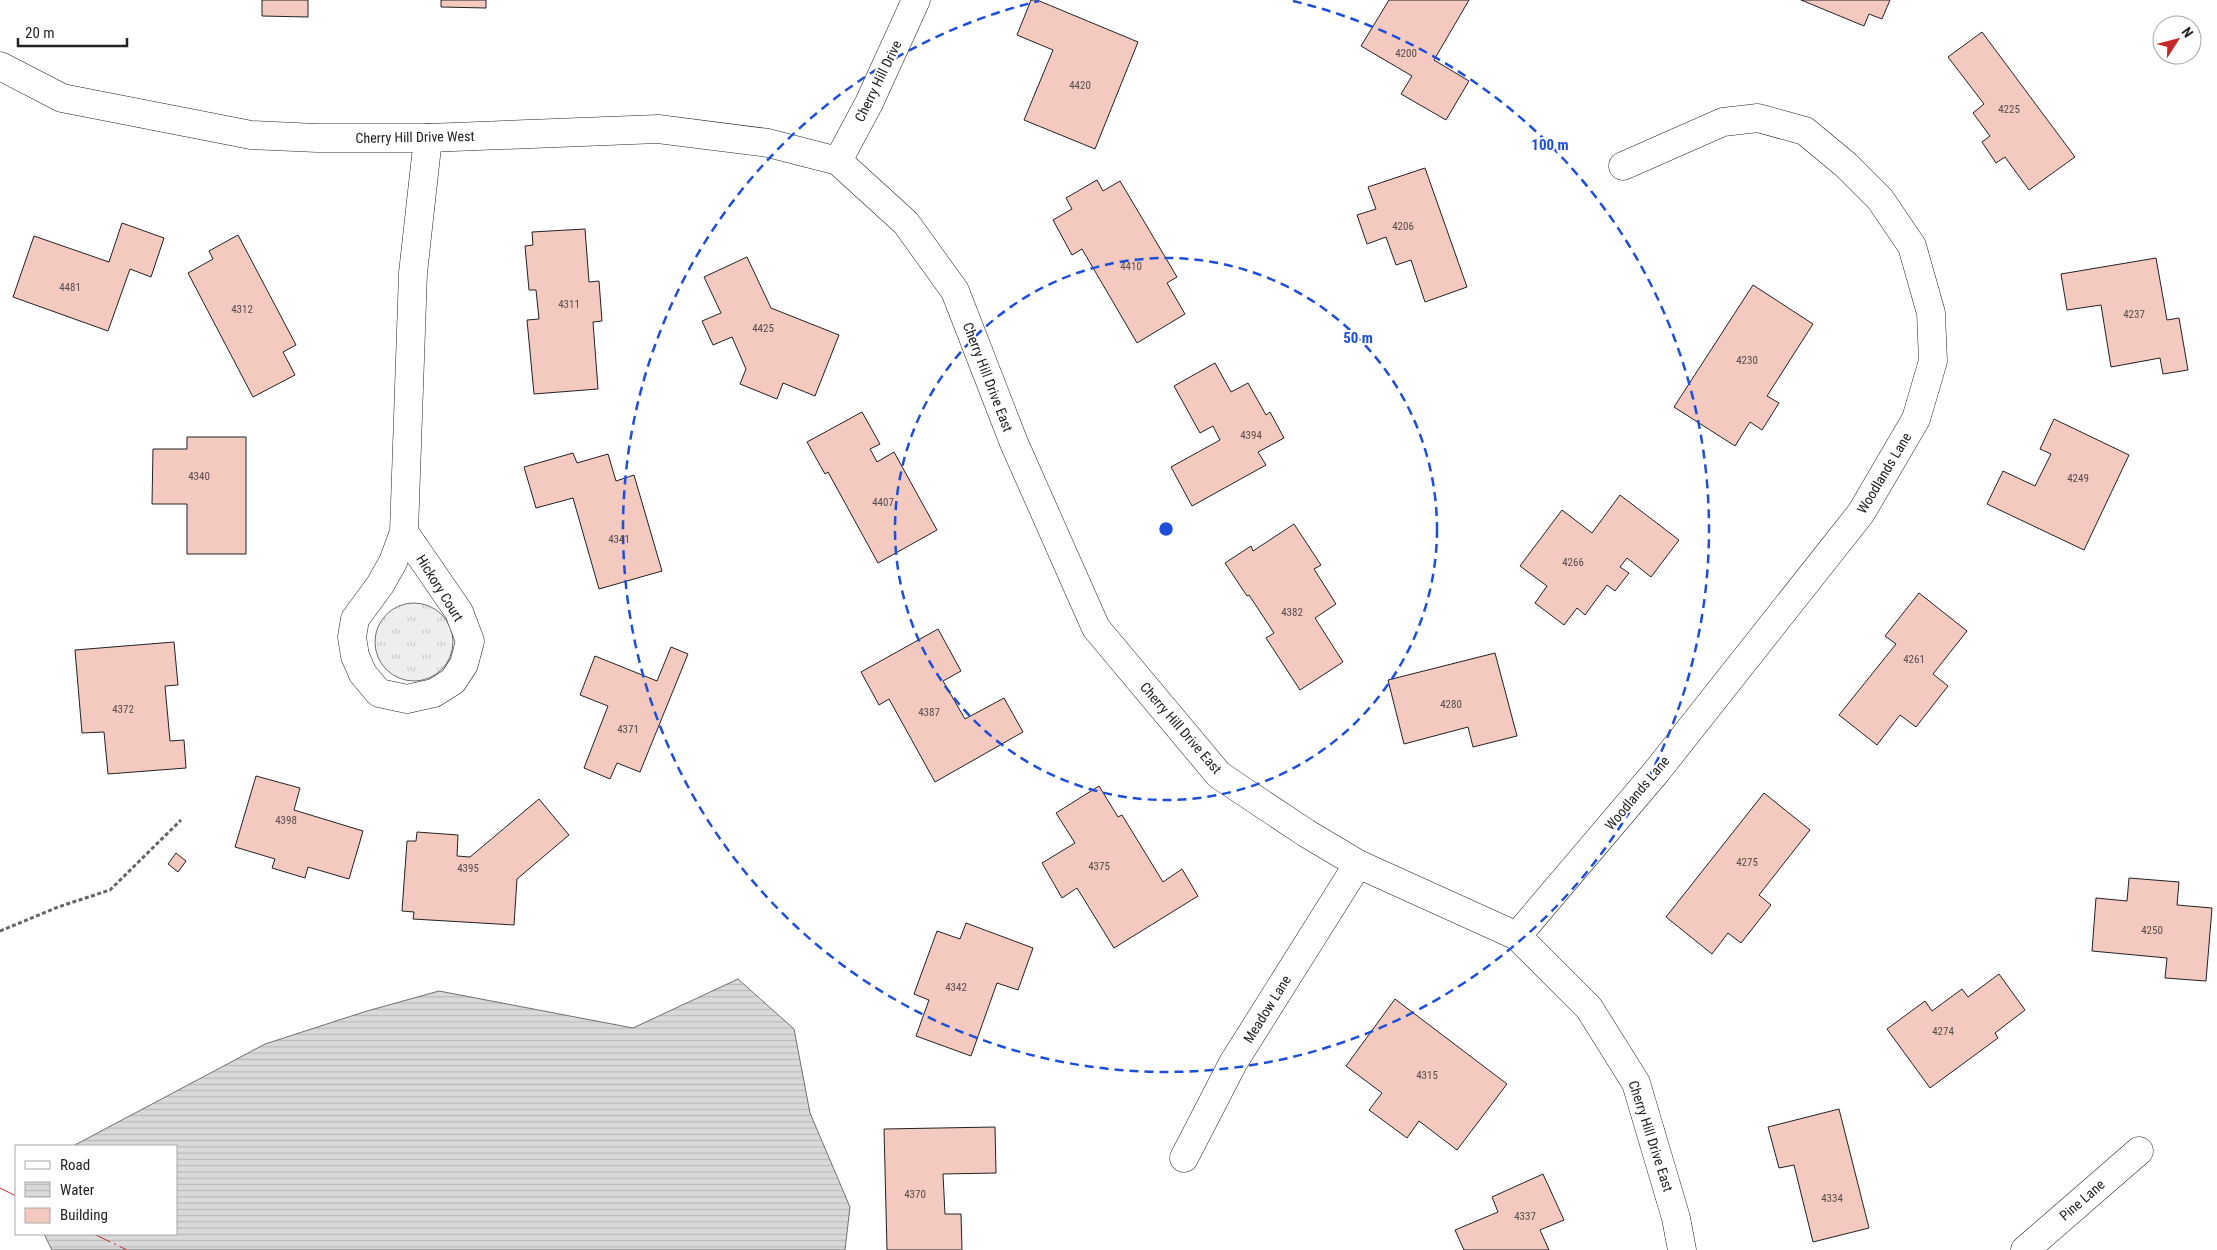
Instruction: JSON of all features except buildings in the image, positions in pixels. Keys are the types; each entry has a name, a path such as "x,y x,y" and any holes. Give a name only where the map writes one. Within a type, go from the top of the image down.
{"street":[{"name":"Cherry Hill Drive","path":"838,161 869,102 916,0"},
{"name":"Cherry Hill Drive West","path":"0,66 62,98 251,135 317,138 428,138 658,129 768,143 838,161"},
{"name":"Woodlands Lane","path":"1517,936 1657,771 1861,512 1916,420 1932,361 1931,313 1912,246 1880,199 1846,165 1805,131 1758,118 1723,122 1623,166"},
{"name":"Hickory Court","path":"404,532 459,612 470,641 464,664 453,681 434,693 407,700 379,694 362,674 355,656 352,637 355,619 384,577 404,532 413,273 428,138"},
{"name":"Cherry Hill Drive East","path":"838,161 906,223 955,290 1014,443 1096,628 1219,774 1306,833 1358,864 1517,936 1589,1008 1636,1083 1676,1218 1682,1250"},
{"name":"Meadow Lane","path":"1184,1158 1233,1063 1358,864"},
{"name":"Pine Lane","path":"2025,1250 2139,1151"}],"path":[{"path":"0,931 58,907 110,890 181,820"}],"green space":[{"path":"414,603 429,606 442,614 450,627 453,642 450,657 442,670 429,678 414,681 399,678 386,670 378,657 375,642 378,627 386,614 399,606"}],"water":[{"path":"738,979 794,1029 810,1113 850,1207 845,1250 52,1250 44,1235 178,1235 178,1145 75,1145 265,1044 367,1011 439,991 633,1028"}],"power":[{"path":"0,1188 15,1196"},
{"path":"96,1235 127,1250"}]}
